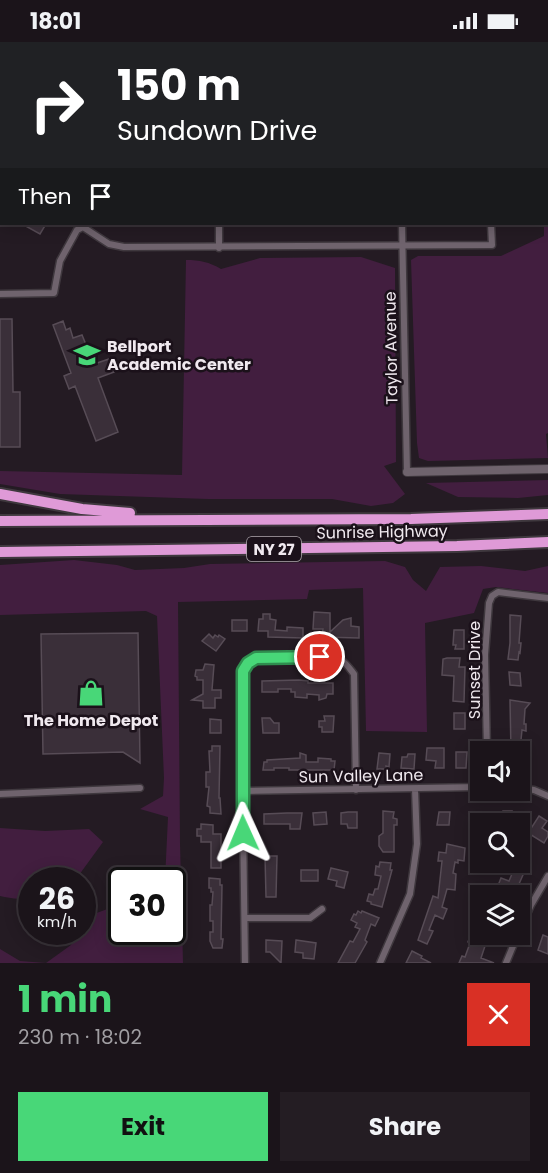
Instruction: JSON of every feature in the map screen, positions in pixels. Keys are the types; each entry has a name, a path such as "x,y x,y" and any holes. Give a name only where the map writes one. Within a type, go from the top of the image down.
{"highway":[{"path":"0,494 102,511 240,519"},
{"name":"Sunrise Highway","path":"0,521 411,519 548,514"},
{"name":"Sunrise Highway","path":"0,552 457,546 548,542"}],"street":[{"path":"219,225 219,248"},
{"name":"Taylor Avenue","path":"402,225 407,472"},
{"path":"0,294 54,293 60,261 77,230 83,227 109,244 124,247 219,248 492,245 491,225"},
{"path":"407,472 548,469"},
{"name":"Sunset Drive","path":"488,741 486,621 489,603 492,596 498,592 548,598"},
{"path":"245,963 242,791 243,671 248,663 256,658 320,657 340,660 354,674 356,790"},
{"name":"Sun Valley Lane","path":"242,791 470,787"},
{"path":"0,794 140,788"},
{"path":"380,963 410,894 417,844 415,789"},
{"path":"530,789 548,796"},
{"path":"530,907 548,876"},
{"path":"245,918 310,918 322,909"},
{"path":"506,963 513,945"}],"shaded area":[{"path":"544,225 548,225 548,433 546,434 548,458 428,461 419,458 411,260 418,256 501,256 544,236"},
{"path":"361,257 395,268 396,462 384,466 405,494 393,503 371,506 332,499 208,499 60,494 0,484 0,471 182,475 186,260 204,262 221,269 260,258"},
{"path":"548,480 548,495 518,498 458,497 426,483"},
{"path":"74,560 117,565 135,570 184,568 210,564 385,561 405,567 413,580 426,591 440,567 481,566 525,571 548,566 548,593 496,587 483,589 474,613 425,623 427,732 366,731 363,588 309,590 307,599 178,602 181,867 166,867 168,817 140,809 163,796 157,616 146,611 0,615 0,565"},
{"path":"0,828 45,831 89,829 103,842 85,867 18,867 18,898 0,896"},
{"path":"108,909 108,945 183,945 183,963 46,963 71,945 96,945 96,913"},
{"path":"0,949 20,961 46,963 0,963"}],"building":[{"path":"24,225 45,225 40,234"},
{"path":"0,319 12,319 13,392 20,392 20,447 0,447"},
{"path":"63,321 66,330 70,328 73,338 82,335 94,364 109,359 114,372 98,378 118,432 96,441 75,386 69,389 64,376 71,373 53,325"},
{"path":"314,612 330,613 330,632 343,620 351,618 351,626 359,627 359,638 322,637 323,629 313,629"},
{"path":"263,614 270,614 270,619 276,620 275,630 287,631 287,627 303,628 303,638 268,637 268,631 258,631 259,619 263,619"},
{"path":"510,615 521,616 519,643 521,643 518,660 508,659"},
{"path":"232,620 247,620 247,631 232,631"},
{"path":"454,630 464,630 464,649 455,649"},
{"name":"The Home Depot","path":"138,633 140,763 123,752 43,754 41,634"},
{"path":"209,634 213,638 219,635 225,639 216,651 202,641"},
{"path":"460,658 459,667 465,667 464,702 453,701 454,676 442,675 443,659"},
{"path":"205,664 214,665 212,690 221,690 221,698 215,698 215,708 203,708 203,701 192,700 203,694 203,680 197,680 195,676 196,670 203,670"},
{"path":"509,672 520,673 521,686 510,685"},
{"path":"262,681 308,681 308,683 333,683 333,694 327,694 326,698 319,700 319,695 307,694 307,698 295,697 295,692 291,692 291,689 262,692"},
{"path":"510,700 530,703 525,709 526,731 522,730 521,740 511,741"},
{"path":"454,713 465,713 465,729 454,729"},
{"path":"324,716 334,716 333,732 322,732 322,727 319,727 319,721 325,721"},
{"path":"262,718 270,718 274,723 279,723 279,733 263,733"},
{"path":"210,719 221,720 221,733 210,733"},
{"path":"212,746 220,746 221,814 210,813 210,807 207,806 209,787 206,787 206,772 210,772 209,751 212,751"},
{"path":"427,748 444,748 444,768 435,768 436,761 426,760"},
{"path":"456,752 467,752 466,768 456,768"},
{"path":"300,753 306,755 306,762 318,762 318,758 335,761 334,770 274,768 274,770 263,770 264,762 267,760 300,758"},
{"path":"379,753 390,754 389,767 386,766 386,769 377,769"},
{"path":"408,754 415,754 414,769 401,768 402,757 407,757"},
{"path":"383,811 394,812 393,818 397,819 397,825 394,825 394,852 383,852 379,846 379,836 383,833"},
{"path":"326,812 327,824 314,825 313,813"},
{"path":"357,812 357,828 348,828 347,824 341,824 341,813"},
{"path":"439,812 450,812 449,825 437,825"},
{"path":"302,813 300,829 290,829 290,824 264,824 264,814"},
{"path":"539,816 547,821 542,828 548,832 544,843 530,834 530,830"},
{"path":"201,824 213,825 213,834 221,834 221,868 211,868 211,842 201,842 201,836 197,836 197,829 201,829"},
{"path":"447,844 465,848 464,861 455,862 453,873 456,874 455,890 447,889 442,907 447,909 443,919 435,915 429,930 433,931 427,944 418,940 433,896 438,898 442,861 438,861 439,852 446,853"},
{"path":"265,856 277,856 276,897 266,897"},
{"path":"380,862 391,863 390,870 392,870 382,907 367,901 369,894 373,895 375,889 378,889 381,876 375,875 376,866 379,867"},
{"path":"331,868 348,872 344,888 336,886 337,881 328,879"},
{"path":"301,870 318,870 318,881 301,881"},
{"path":"512,873 524,873 519,885 498,885 501,878 509,881"},
{"path":"209,878 220,879 220,885 222,885 222,948 213,948 210,941 210,932 213,932 210,905 212,905 213,892 209,888"},
{"path":"358,911 379,918 375,926 371,924 365,940 367,942 355,963 338,963 350,941 353,942 360,929 355,927 357,923 351,920"},
{"path":"543,935 548,937 548,954 538,950"},
{"path":"266,940 282,941 281,963 270,952 266,952"},
{"path":"296,940 316,943 314,959 303,958 303,953 295,952"},
{"path":"470,943 470,945 485,945 481,958 494,963 459,963 462,956 465,957"},
{"path":"412,951 422,956 421,958 431,963 406,963"}],"place":[{"name":"Bellport Academic Center","path":"87,355"},
{"name":"The Home Depot","path":"91,693"}],"route":[{"path":"243,833 241,681 243,671 248,663 256,658 320,657"}]}
